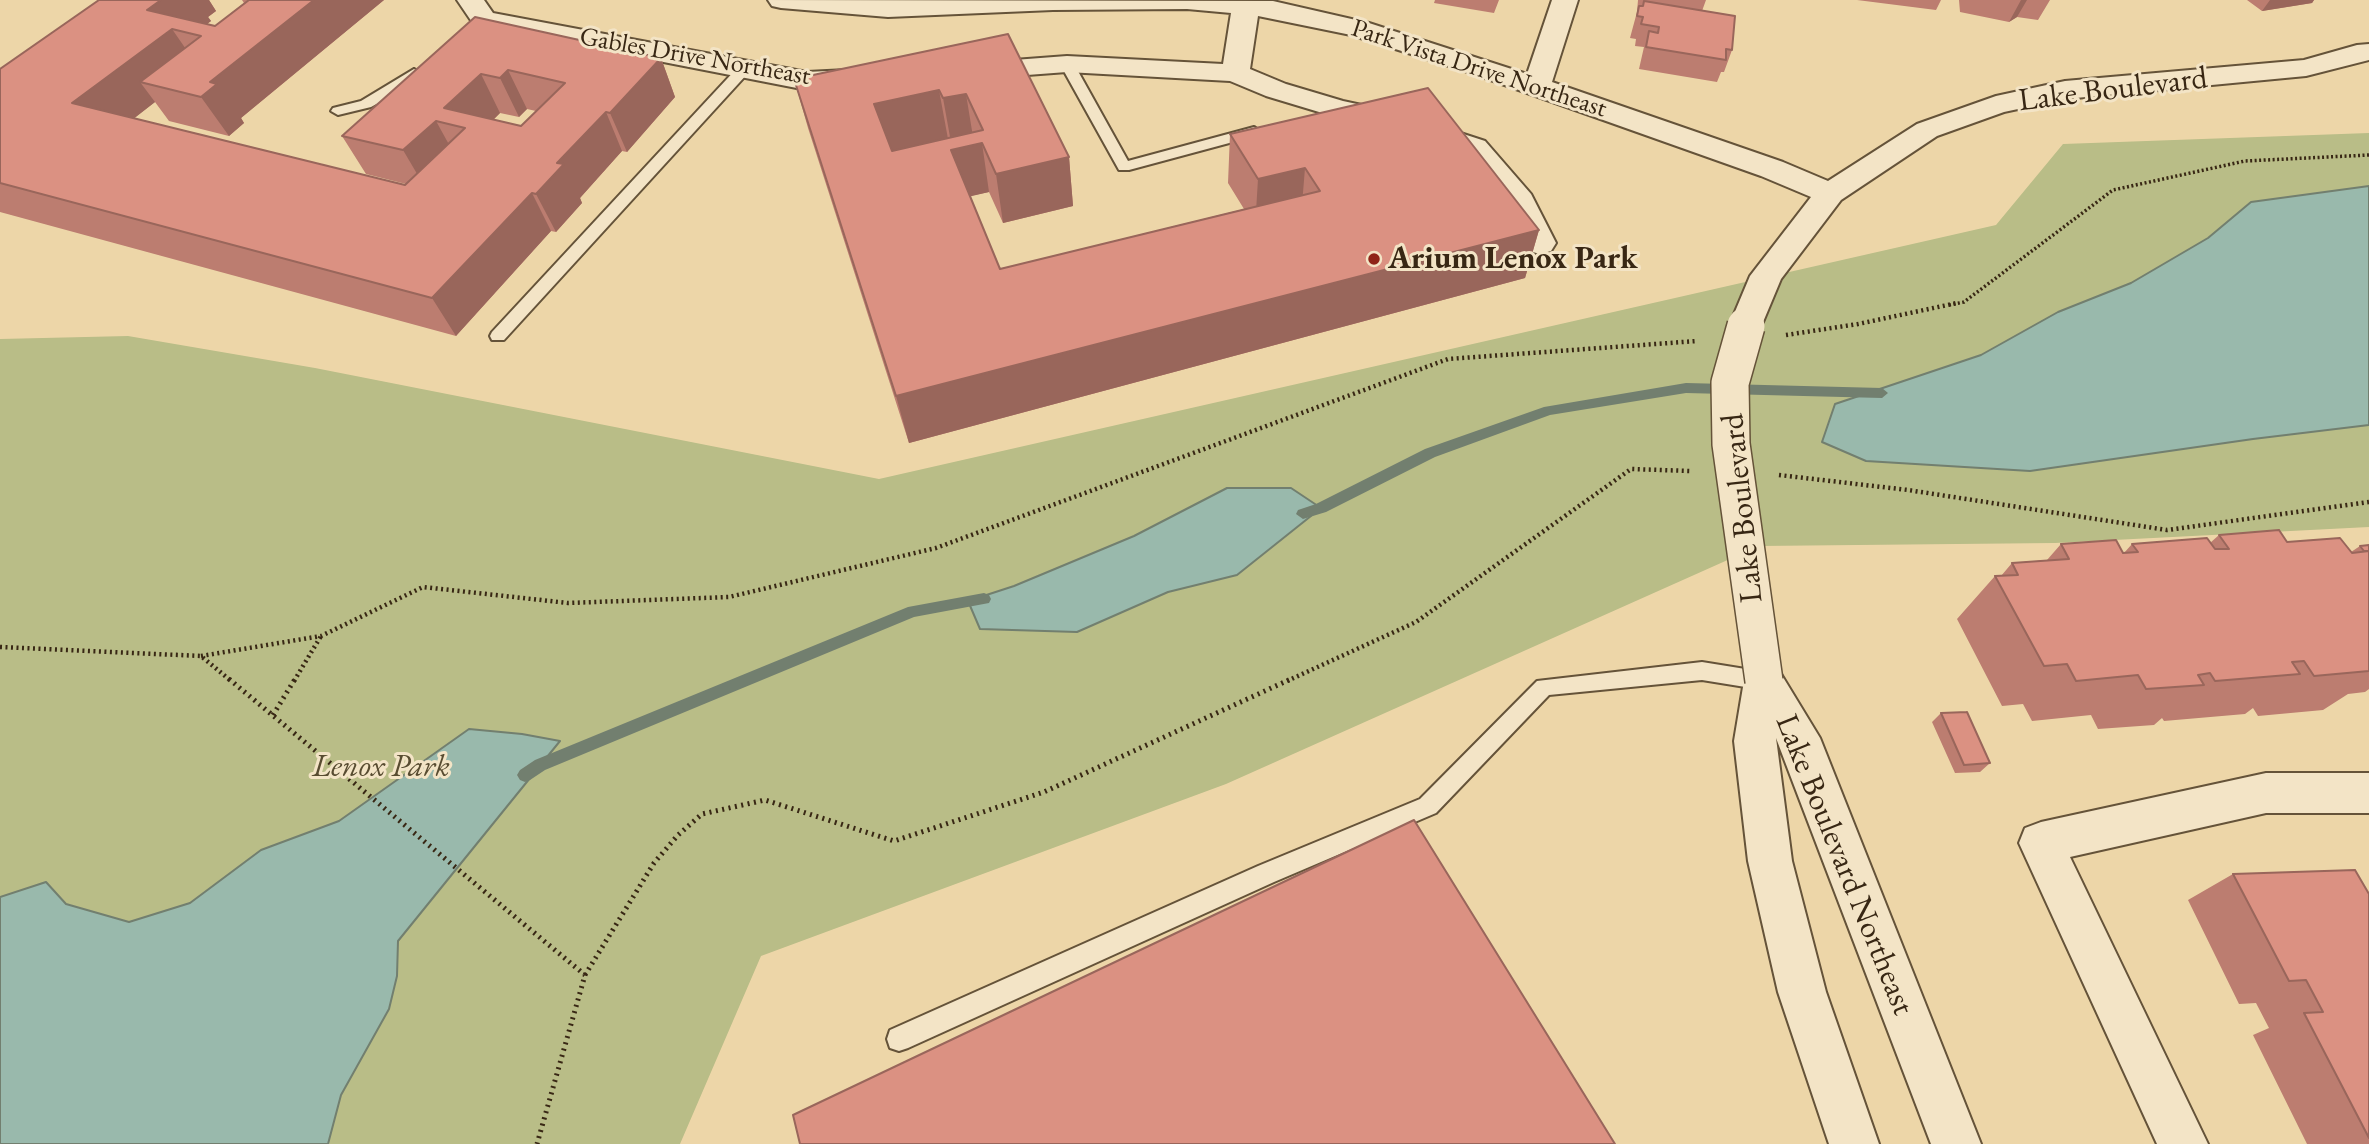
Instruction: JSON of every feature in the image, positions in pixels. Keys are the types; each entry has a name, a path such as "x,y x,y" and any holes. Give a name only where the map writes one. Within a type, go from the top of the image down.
{"street":[{"name":"Park Vista Drive Northeast","path":"782,0 888,9 1053,2 1187,2 1273,9 1359,29 1537,86 1772,169 1830,193"},
{"path":"1537,86 1565,0"},
{"path":"1235,73 1246,7"},
{"name":"Gables Drive Northeast","path":"476,16 807,81 876,77"},
{"name":"Lake Boulevard","path":"1764,681 1731,444 1730,383 1763,331 1766,276 1830,193 1927,131 1996,106 2065,90 2306,68 2365,51"},
{"path":"946,73 1067,64 1235,73 1326,113 1389,119 1474,148 1516,194 1540,243"},
{"name":"Lake Boulevard","path":"2306,68 2369,79"},
{"name":"Lake Boulevard Northeast","path":"1764,681 1755,741 1770,861 1802,992 1854,1144"},
{"name":"Lake Boulevard Northeast","path":"1764,681 1799,738 1956,1144"},
{"path":"2183,1144 2040,843 2266,793 2369,793"}],"lane":[{"path":"1067,64 1124,167 1272,127"},
{"path":"338,111 366,104 423,67"},
{"path":"498,337 744,69"},
{"path":"899,1039 1266,874 1428,806 1544,687 1702,671 1764,681"}],"path":[{"path":"1763,331 1858,324 1964,302 2113,190 2245,161 2369,155"},
{"path":"0,647 201,656 321,636 423,587 568,603 729,597 936,548 1448,359 1710,341"},
{"path":"537,1144 584,975 654,863 678,835 702,814 765,800 894,841 1044,792 1416,622 1631,469 1697,472"},
{"path":"1776,475 1908,490 2167,530 2369,502"},
{"path":"273,715 321,636"},
{"path":"201,656 584,975"}],"green space":[{"name":"Lenox Park","path":"2369,133 2369,527 2055,543 1759,546 1226,784 761,956 680,1144 0,1144 0,339 128,336 315,368 879,479 1996,225 2063,144"}],"shaded area":[{"path":"2369,186 2369,425 2030,471 1866,461 1822,442 1835,404 1981,355 2058,312 2131,283 2208,238 2251,202"},
{"path":"1227,488 1291,488 1321,508 1237,575 1168,592 1077,632 980,629 968,601 1014,586 1134,536"},
{"path":"469,729 560,741 398,941 397,976 389,1009 341,1095 328,1144 0,1144 0,897 46,882 66,904 129,922 190,903 261,850 339,821"}],"building":[{"path":"99,0 161,0 147,10 215,26 249,0 314,0 210,82 217,84 201,97 140,82 201,36 172,29 72,103 405,185 465,128 436,121 403,150 342,136 475,17 661,58 610,113 606,112 557,163 564,164 536,194 532,193 432,298 0,183 0,69","holes":["508,70 565,83 521,126 444,108 481,74 500,78"]},
{"path":"1644,1 1735,16 1732,50 1726,49 1726,60 1646,47 1649,31 1658,33 1659,27 1641,24 1643,17 1637,16 1639,6 1643,6"},
{"name":"Arium Lenox Park","path":"1008,34 1069,157 996,174 982,143 951,150 1000,269 1320,191 1305,168 1258,179 1230,134 1428,88 1539,230 896,396 794,79","holes":["939,90 943,98 966,94 983,130 892,151 874,104"]},
{"path":"2279,530 2287,542 2340,538 2352,553 2369,551 2369,671 2314,676 2304,661 2292,662 2300,674 2215,681 2210,673 2198,675 2204,685 2146,689 2138,675 2076,681 2067,664 2044,666 1995,576 2018,575 2012,563 2069,559 2061,544 2116,540 2123,553 2138,552 2132,544 2207,538 2215,549 2229,549 2219,535"},
{"path":"2369,545 2369,551 2364,551 2360,546"},
{"path":"1967,712 1990,763 1964,765 1941,713"},
{"path":"1414,820 1615,1144 800,1144 793,1115"},
{"path":"2355,870 2369,894 2369,1138 2304,1013 2323,1012 2306,980 2289,981 2233,874"}],"waterway":[{"path":"1303,514 1321,508 1430,453 1549,410 1686,388 1882,393"},
{"path":"525,775 540,765 913,611 984,599"}],"place":[{"name":"Arium Lenox Park","path":"1374,259"}]}
